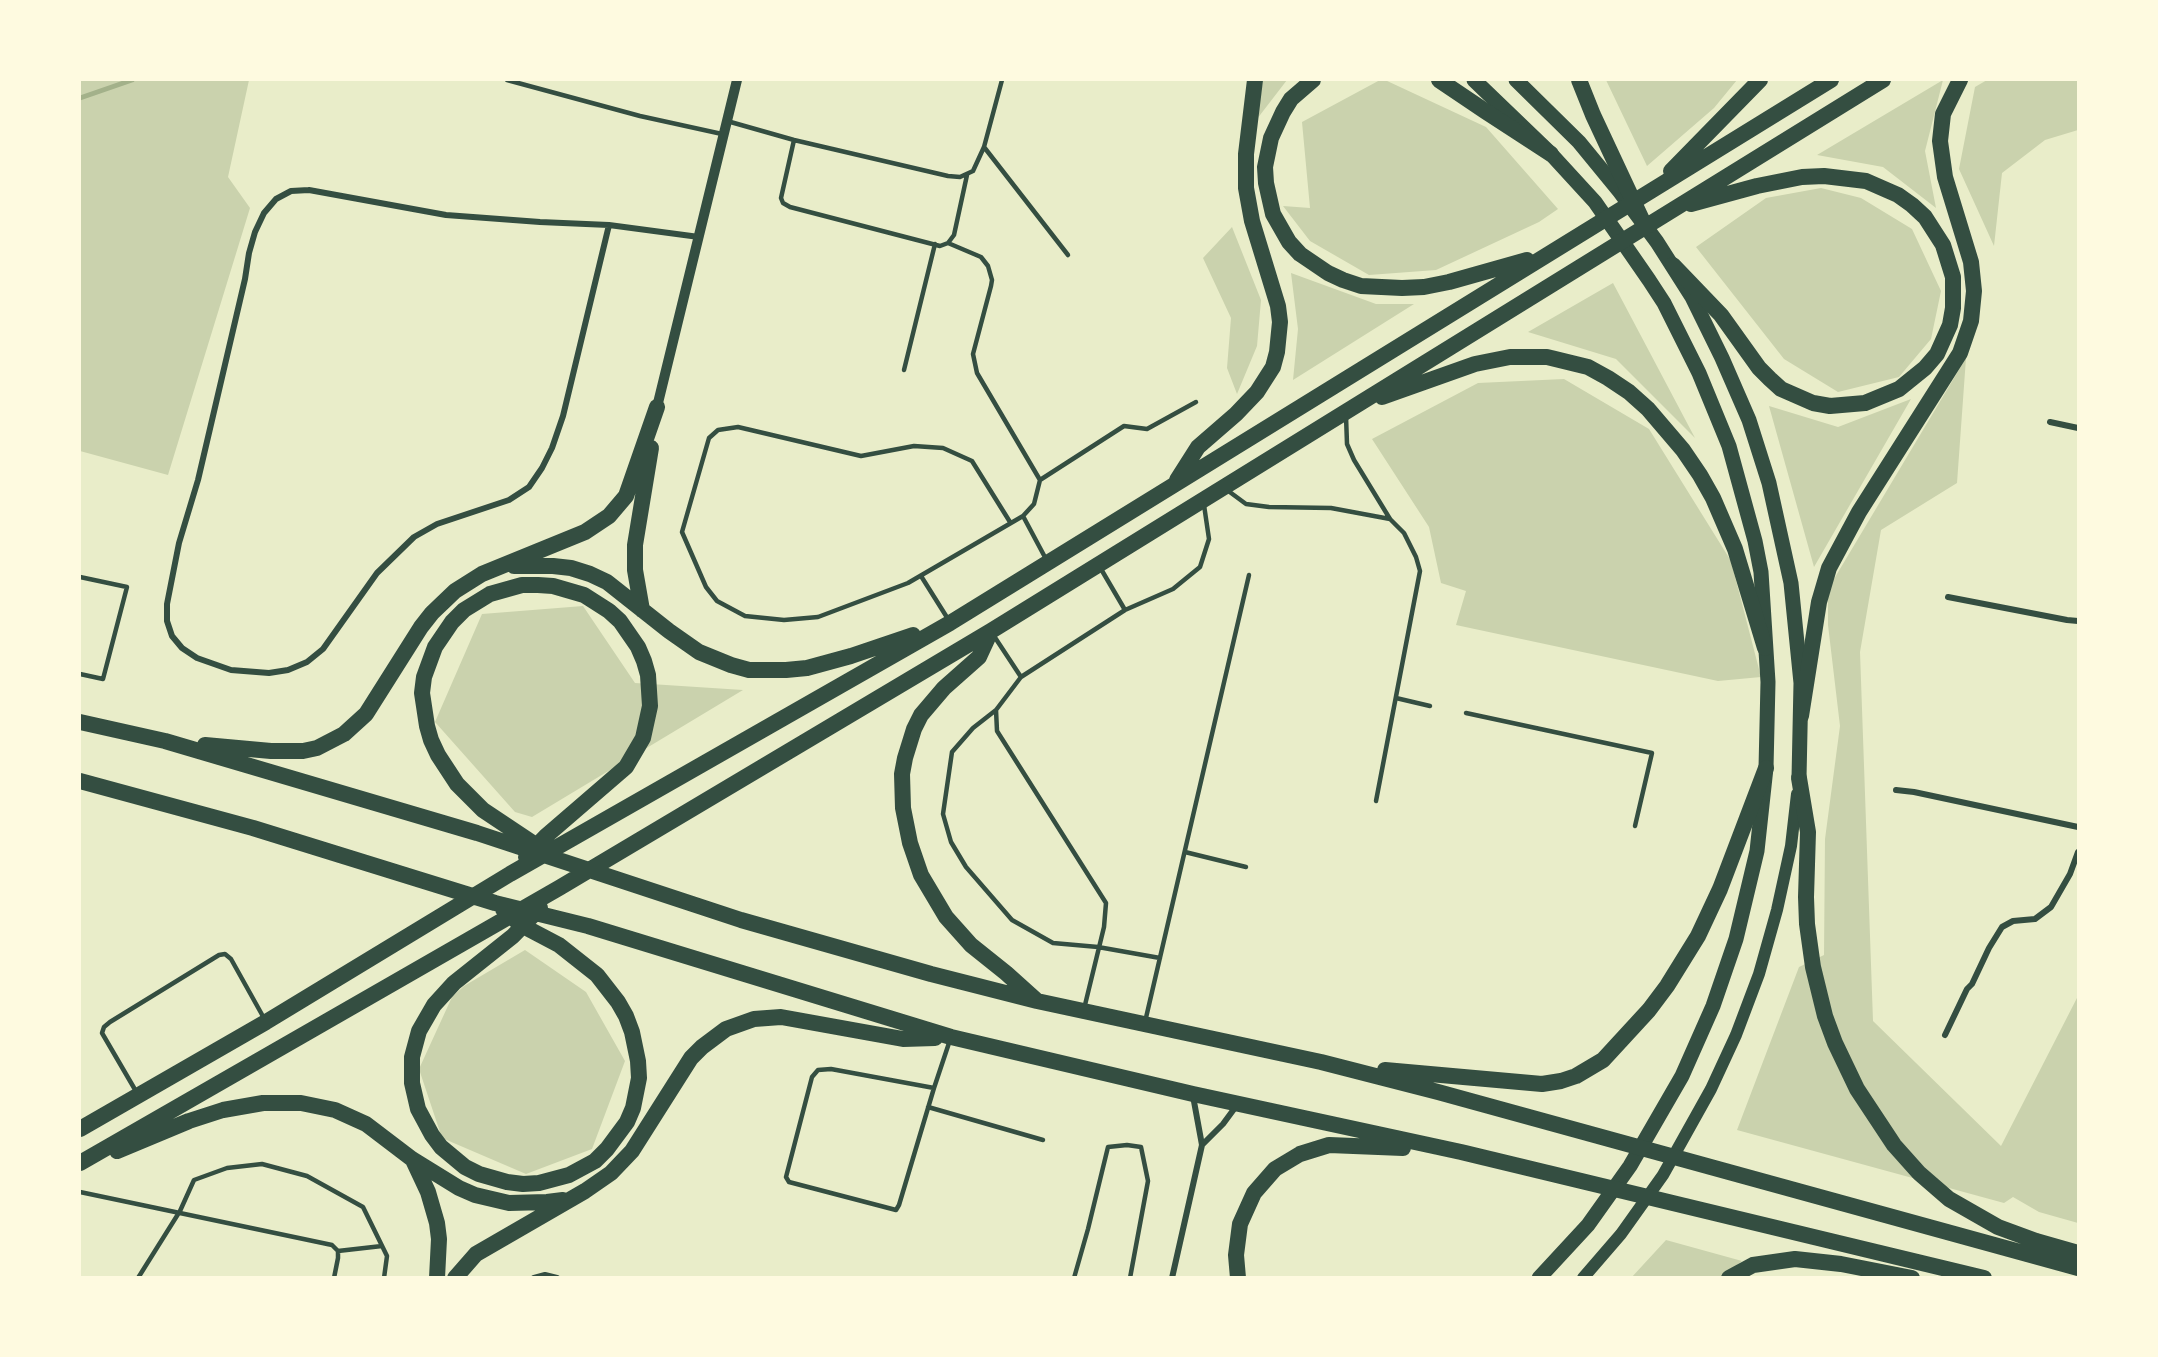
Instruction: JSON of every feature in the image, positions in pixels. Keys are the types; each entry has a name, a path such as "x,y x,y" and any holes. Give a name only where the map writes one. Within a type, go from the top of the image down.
{"highway":[{"path":"1175,483 1198,447 1257,392 1273,367 1278,352 1280,322 1278,306 1252,221 1246,188 1246,154 1255,80"},
{"path":"1313,80 1292,99 1276,124 1267,152 1265,175 1269,199 1280,228 1300,254 1314,265 1361,286 1402,288 1449,282 1548,254"},
{"path":"1439,80 1551,154"},
{"path":"1579,80 1605,161 1643,222"},
{"path":"1652,190 1760,80"},
{"path":"80,1129 266,1022 510,874 950,623 1831,80"},
{"path":"80,1164 559,888 991,631 1883,80"},
{"path":"1801,716 1817,611 1829,568 1859,512 1960,353 1971,321 1974,291 1971,262 1945,177 1940,141 1943,114 1960,80"},
{"path":"1673,210 1757,186 1802,177 1824,176 1866,181 1898,195 1912,205 1935,231 1950,263 1953,285 1950,325 1937,354 1913,379 1883,398 1866,403 1830,406 1796,397 1770,379 1759,368 1721,315 1673,265"},
{"path":"1350,409 1475,364 1510,357 1547,357 1588,367 1608,378 1648,409 1683,450 1700,475 1713,498 1735,549 1765,648"},
{"path":"165,741 287,752 317,748 344,734 366,714 422,627 443,601 468,582 585,532 609,516 626,496 657,407"},
{"path":"642,610 635,570 635,545 657,407"},
{"path":"498,568 536,565 571,568 590,574 607,582 699,652 750,670 807,668 950,623"},
{"path":"510,874 546,836 626,767 643,738 650,706 649,682 644,661 638,647 620,621 596,602 570,590 554,586 522,585 490,594 464,610 452,622 438,641 429,662 422,693 424,711 438,755 457,784 500,823 557,858"},
{"path":"991,631 979,657 944,688 921,714 903,766 903,808 910,843 921,875 946,917 971,945 1037,1001"},
{"path":"80,722 165,741 477,833 741,920 806,939 1037,1001 1321,1062 2079,1268"},
{"path":"1321,1062 1526,1084 1561,1081 1589,1070 1615,1049 1649,1010 1698,936 1720,889 1766,768"},
{"path":"1799,778 1808,832 1806,897 1813,968 1835,1043 1863,1099 1906,1159 1949,1199 1998,1227 2079,1253"},
{"path":"80,781 253,828 495,903 588,927 951,1037 1193,1094 1461,1152 1984,1278"},
{"path":"495,903 521,924 559,945 597,975 626,1016 638,1061 639,1078 633,1108 618,1136 595,1161 582,1169 561,1178 539,1183 492,1179 465,1167 441,1147 418,1109 412,1083 412,1057 424,1018 443,994 513,936 559,888"},
{"path":"455,1278 476,1254 598,1183 622,1162 632,1151 691,1058 714,1038 739,1023 754,1019 781,1017 903,1039 951,1037"},
{"path":"80,1164 206,1114 243,1106 282,1102 318,1106 349,1116 378,1132 412,1159 459,1188 493,1201 528,1203 572,1199"},
{"path":"1238,1278 1236,1255 1246,1209 1264,1180 1287,1160 1315,1148 1329,1145 1461,1152"},
{"path":"412,1159 428,1192 437,1223 439,1239 437,1278"},
{"path":"1729,1278 1753,1265 1795,1259 1841,1264 1912,1278"}],"main road":[{"path":"1474,80 1577,180 1615,229 1664,303 1699,373 1729,446 1750,520 1761,572 1768,681 1766,768 1757,851 1736,939 1713,1006 1700,1038 1666,1104 1630,1166 1588,1225 1539,1278"},
{"path":"1516,80 1579,142 1605,161"},
{"path":"1583,1278 1621,1234 1663,1175 1700,1111 1736,1035 1759,974 1784,878 1791,846 1799,778 1801,716 1792,593 1768,483 1749,420 1722,358 1692,297 1643,222"}],"street":[{"path":"657,407 737,80"},
{"path":"609,225 563,416 552,448 529,487 509,500 437,524 414,537 377,573 323,650 307,662 288,670 269,673 231,670 196,658 182,648 172,636 167,621 170,586 198,480 249,253 264,213 276,199 291,191 309,190 446,214 609,225 699,237"},
{"path":"2050,422 2079,428"},
{"path":"1948,597 2079,621"},
{"path":"1896,790 2079,827"},
{"path":"1945,1035 1967,989 1972,984 2002,927 2013,921 2035,919 2051,907 2070,874 2079,852"},
{"path":"1172,1278 1202,1145 1193,1094"},
{"path":"1202,1145 1238,1104"},
{"path":"534,1278 545,1275 557,1278"}],"lane":[{"path":"507,80 640,116 724,134"},
{"path":"727,121 794,140 948,176 968,175 973,171 984,147 1002,80"},
{"path":"794,140 781,198 783,203 790,207 940,246 948,243 954,235 968,175"},
{"path":"984,147 1068,255"},
{"path":"948,243 981,257 988,266 992,280 973,354 975,365 977,373 1040,480"},
{"path":"904,370 935,244"},
{"path":"1010,522 972,461 943,448 914,446 861,456 738,427 718,430 709,438 682,532 706,587 717,601 745,616 784,620 818,617 921,576 1023,516 1034,504 1040,480 1124,426 1147,429 1196,402"},
{"path":"1350,409 1347,444 1354,460 1390,519 1404,533 1420,571 1376,801"},
{"path":"1222,487 1246,504 1269,507 1331,508 1390,519"},
{"path":"1160,958 1098,947 1053,943 1012,920 966,867 951,842 943,814 952,752 973,728 996,710 1021,676 1125,610 1173,589 1200,567 1209,539 1203,499"},
{"path":"1023,516 1048,562"},
{"path":"1098,564 1125,610"},
{"path":"1144,1024 1249,575"},
{"path":"921,576 950,623"},
{"path":"80,578 127,587 103,679 80,674"},
{"path":"991,631 1021,676"},
{"path":"1396,698 1430,706"},
{"path":"996,710 997,731 1106,903 1104,927 1084,1011"},
{"path":"1466,713 1652,753 1635,826"},
{"path":"1185,852 1246,867"},
{"path":"138,1095 102,1033 104,1028 110,1022 219,955 225,954 231,959 266,1022"},
{"path":"934,1088 831,1069 818,1070 812,1077 786,1177 789,1182 896,1210 900,1205 951,1037"},
{"path":"928,1107 1043,1140"},
{"path":"1074,1278 1108,1147 1127,1145 1141,1147 1148,1181 1130,1278"},
{"path":"138,1278 180,1211 194,1180 227,1168 262,1164 307,1176 363,1207 387,1256 384,1278"},
{"path":"80,1192 323,1242 332,1245 338,1251"},
{"path":"338,1251 382,1246"},
{"path":"334,1278 338,1251"}],"green space":[{"path":"80,80 249,80 228,177 250,208 168,475 80,451"},
{"path":"1263,80 1287,80 1257,119"},
{"path":"1380,80 1385,80 1486,127 1558,209 1539,222 1436,270 1369,275 1310,241 1283,206 1310,208 1302,122"},
{"path":"1606,80 1737,80 1714,108 1647,166"},
{"path":"1943,80 1925,151 1936,208 1883,167 1817,155"},
{"path":"1987,80 2078,80 2078,130 2045,140 2002,173 1994,246 1959,169 1975,87"},
{"path":"1821,188 1861,198 1912,229 1941,291 1931,339 1899,377 1838,392 1784,359 1696,247 1766,198"},
{"path":"1232,227 1261,300 1257,346 1237,394 1227,368 1231,318 1203,258"},
{"path":"1291,273 1376,304 1414,304 1293,380 1298,329"},
{"path":"1613,283 1695,438 1616,359 1528,332"},
{"path":"1966,358 1957,483 1881,530 1860,652 1873,1021 2001,1146 2078,996 2078,1223 2039,1212 2013,1197 2004,1203 1737,1130 1799,967 1824,955 1825,839 1840,726 1828,625 1828,589"},
{"path":"1564,379 1649,429 1731,561 1761,677 1718,681 1456,625 1466,591 1441,583 1429,527 1372,439 1478,383"},
{"path":"1911,399 1814,567 1769,406 1838,427"},
{"path":"583,606 635,683 743,690 532,817 515,812 435,722 482,614"},
{"path":"525,950 586,992 625,1061 592,1149 526,1174 442,1138 419,1069 452,997 464,986"},
{"path":"1666,1240 1742,1261 1722,1277 1631,1278"}],"waterway":[{"path":"80,98 132,80"}]}
